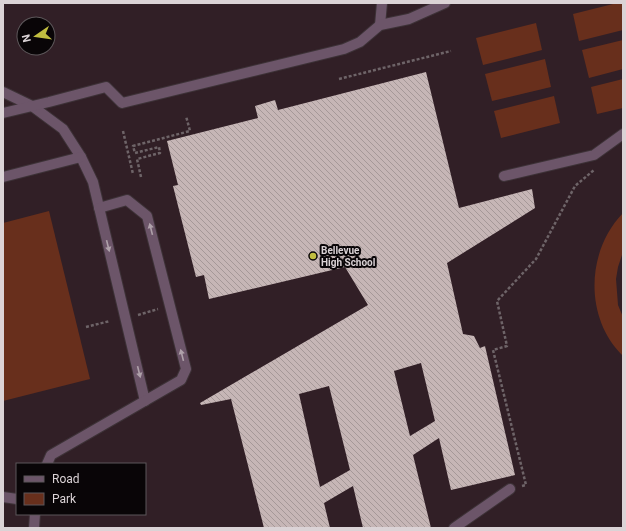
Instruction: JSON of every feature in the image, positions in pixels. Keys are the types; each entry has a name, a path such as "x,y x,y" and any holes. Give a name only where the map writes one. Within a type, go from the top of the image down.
{"lane":[{"path":"380,25 382,3"},
{"path":"3,113 106,87 122,103 344,49 360,42 380,25 409,19 445,3"},
{"path":"3,92 32,106 63,129 81,157 93,182 145,400"},
{"path":"504,176 594,155 623,134"},
{"path":"3,177 81,157"},
{"path":"47,463 51,455 181,380 186,369 147,216 127,200 99,208"},
{"path":"454,528 510,489"},
{"path":"3,497 16,499"},
{"path":"34,528 35,515"}],"path":[{"path":"339,79 451,51"},
{"path":"141,177 137,159 160,153 159,147 135,153 133,146 190,131 186,116"},
{"path":"123,131 133,174"},
{"path":"510,489 526,485 493,350 507,346 498,301 536,260 575,186 596,168"},
{"path":"132,316 161,309"},
{"path":"86,327 110,321"}],"shaded area":[{"name":"Bellevue High School","path":"3,3 623,3 623,528 3,528"}],"green space":[{"path":"617,3 623,3 623,30 579,41 573,14"},
{"path":"536,23 542,50 483,65 476,38"},
{"path":"623,40 623,69 589,78 582,50"},
{"path":"545,59 551,87 492,101 485,74"},
{"path":"623,79 623,108 597,114 591,87"},
{"path":"554,96 560,123 501,138 494,111"},
{"path":"49,211 90,379 3,401 3,223"},
{"path":"623,213 623,252 616,279 618,305 623,317 623,356 610,341 601,323 596,304 594,284 596,265 602,246 611,228"}],"building":[{"path":"426,72 459,208 532,189 535,208 447,263 463,334 474,336 480,348 485,346 515,475 451,490 439,438 413,455 431,528 363,528 353,486 324,503 330,528 264,528 231,399 201,405 200,403 368,305 345,267 209,299 204,275 196,277 173,186 178,185 167,141 258,118 255,106 275,100 278,110","holes":["421,363 435,421 410,436 394,371","329,386 350,470 320,487 299,394"]}],"place":[{"name":"Bellevue High School","path":"313,256"}]}
